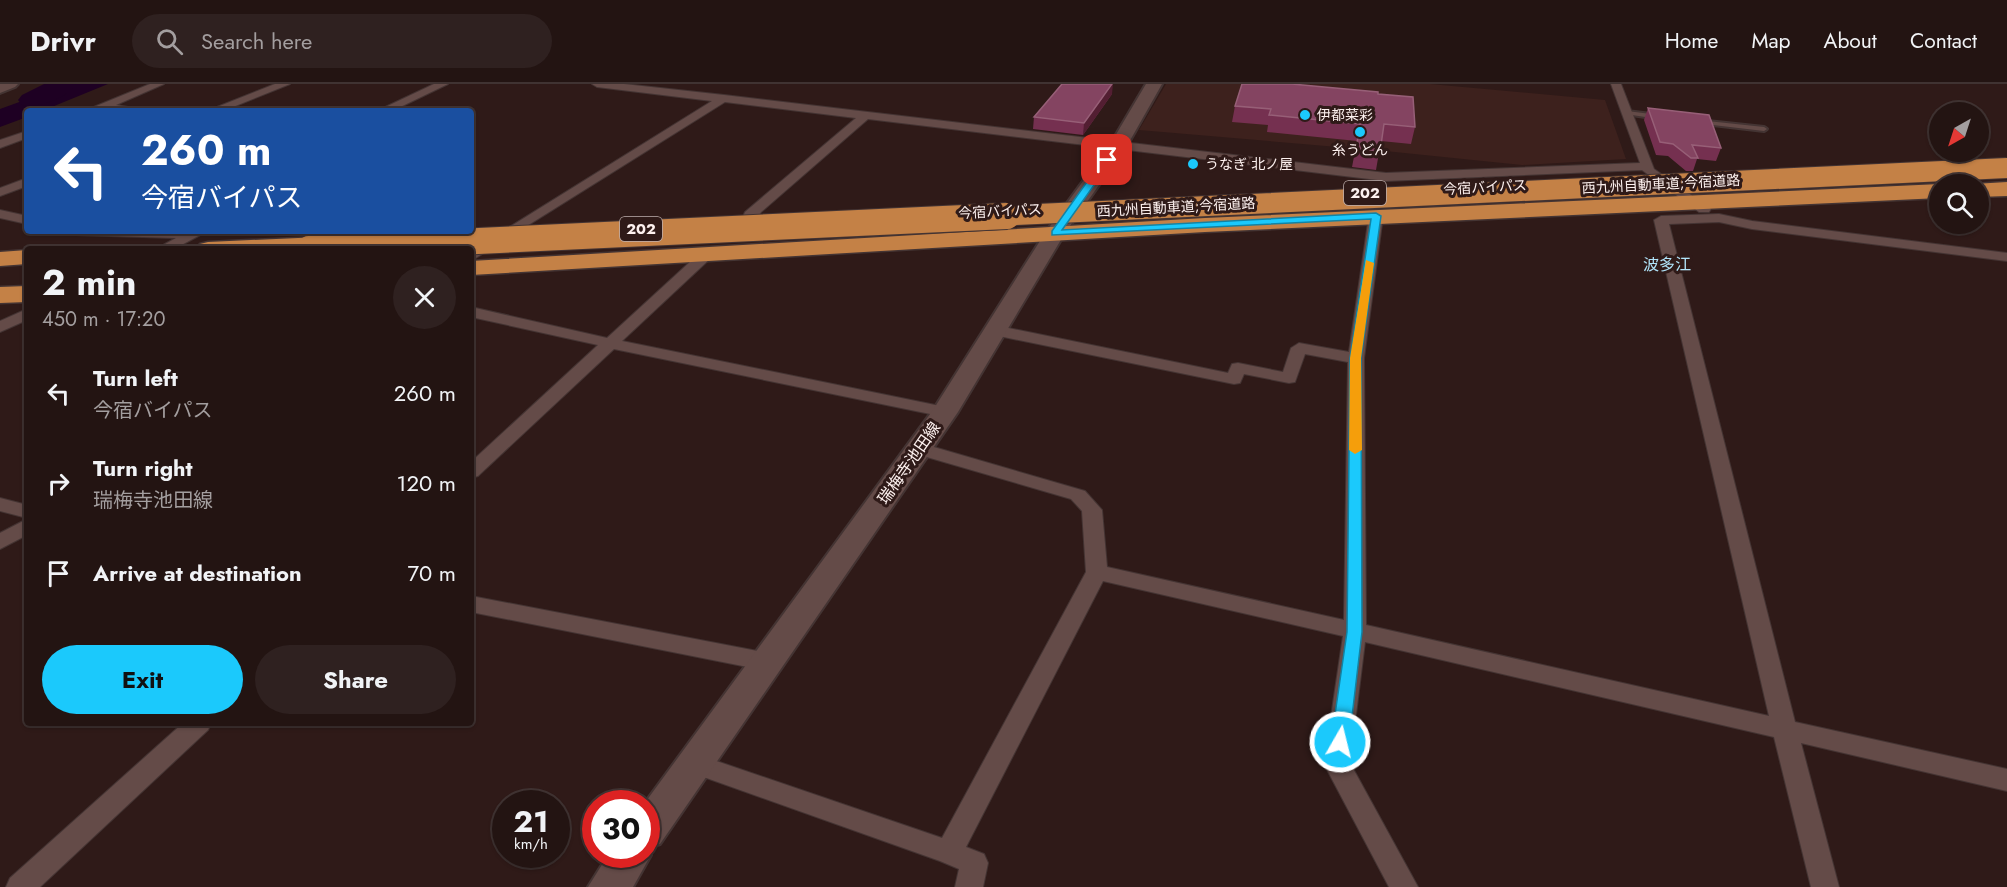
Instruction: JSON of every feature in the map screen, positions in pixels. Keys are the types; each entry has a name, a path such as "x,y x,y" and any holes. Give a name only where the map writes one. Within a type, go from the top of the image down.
{"highway":[{"name":"今宿バイパス","path":"201,238 506,236 1073,207 1651,172 2007,167"},
{"name":"西九州自動車道;今宿道路","path":"370,246 2007,167"},
{"name":"西九州自動車道;今宿道路","path":"474,257 2007,182"},
{"path":"1989,190 2007,189"},
{"name":"今宿バイパス","path":"474,268 1376,216 1689,200 1929,191"},
{"path":"0,259 24,257"},
{"path":"0,264 24,262"},
{"path":"0,279 24,278"},
{"path":"0,295 24,294"}],"main road":[{"path":"0,88 10,84"},
{"name":"瑞梅寺池田線","path":"660,811 945,412 1055,233 1119,144 1154,84"},
{"path":"609,887 622,868"}],"street":[{"path":"98,108 159,84"},
{"path":"221,108 285,84"},
{"path":"390,108 443,84"},
{"path":"597,84 1386,177 1651,172"},
{"path":"674,93 688,84"},
{"path":"1616,84 1651,172 1689,200 1719,218"},
{"path":"474,255 724,98"},
{"path":"104,106 117,108"},
{"path":"747,224 756,209 866,115"},
{"path":"0,144 24,135"},
{"path":"0,192 24,183"},
{"path":"0,214 24,219"},
{"path":"1376,216 1356,358 1354,632 1337,764 1404,887"},
{"path":"1826,887 1784,727 1661,220 1719,218 1752,225 2007,257"},
{"path":"129,234 201,238"},
{"path":"173,246 201,238"},
{"path":"474,469 708,253"},
{"path":"474,313 609,343 945,412"},
{"path":"0,327 24,315"},
{"path":"994,330 1234,380 1238,368 1289,378 1299,348 1356,358"},
{"path":"920,448 1078,495 1092,510 1097,572 949,852"},
{"path":"0,504 24,511"},
{"path":"0,542 24,528"},
{"path":"1097,572 1354,632 1784,727 2007,780"},
{"path":"474,605 768,662"},
{"path":"20,887 196,726"},
{"path":"693,763 949,852 974,863 969,887"}],"lane":[{"path":"1627,113 1672,119"},
{"path":"1695,121 1764,129"}],"shaded area":[{"path":"69,84 108,84 49,108 24,108 24,118 0,127 0,109"},
{"name":"伊都菜彩","path":"1166,84 1430,84 1605,100 1626,159 1522,165 1139,130"}],"building":[{"path":"1062,84 1112,84 1084,123 1034,117"},
{"path":"1242,84 1292,84 1413,97 1415,127 1384,124 1380,152 1356,149 1360,124 1269,115 1271,109 1235,106"},
{"path":"1648,108 1709,115 1721,148 1692,145 1698,158 1691,158 1673,144 1660,142"}],"waterway":[{"path":"31,100 64,84"}],"slow traffic":[{"path":"1355,450 1356,358 1369,263"}],"place":[{"name":"伊都菜彩","path":"1305,115"},
{"name":"糸うどん","path":"1360,132"},
{"name":"うなぎ 北ノ屋","path":"1193,164"}],"district":[{"name":"波多江","path":"1667,264"}],"route":[{"path":"1107,160 1055,233 1376,216 1356,358 1354,632 1340,742"}]}
